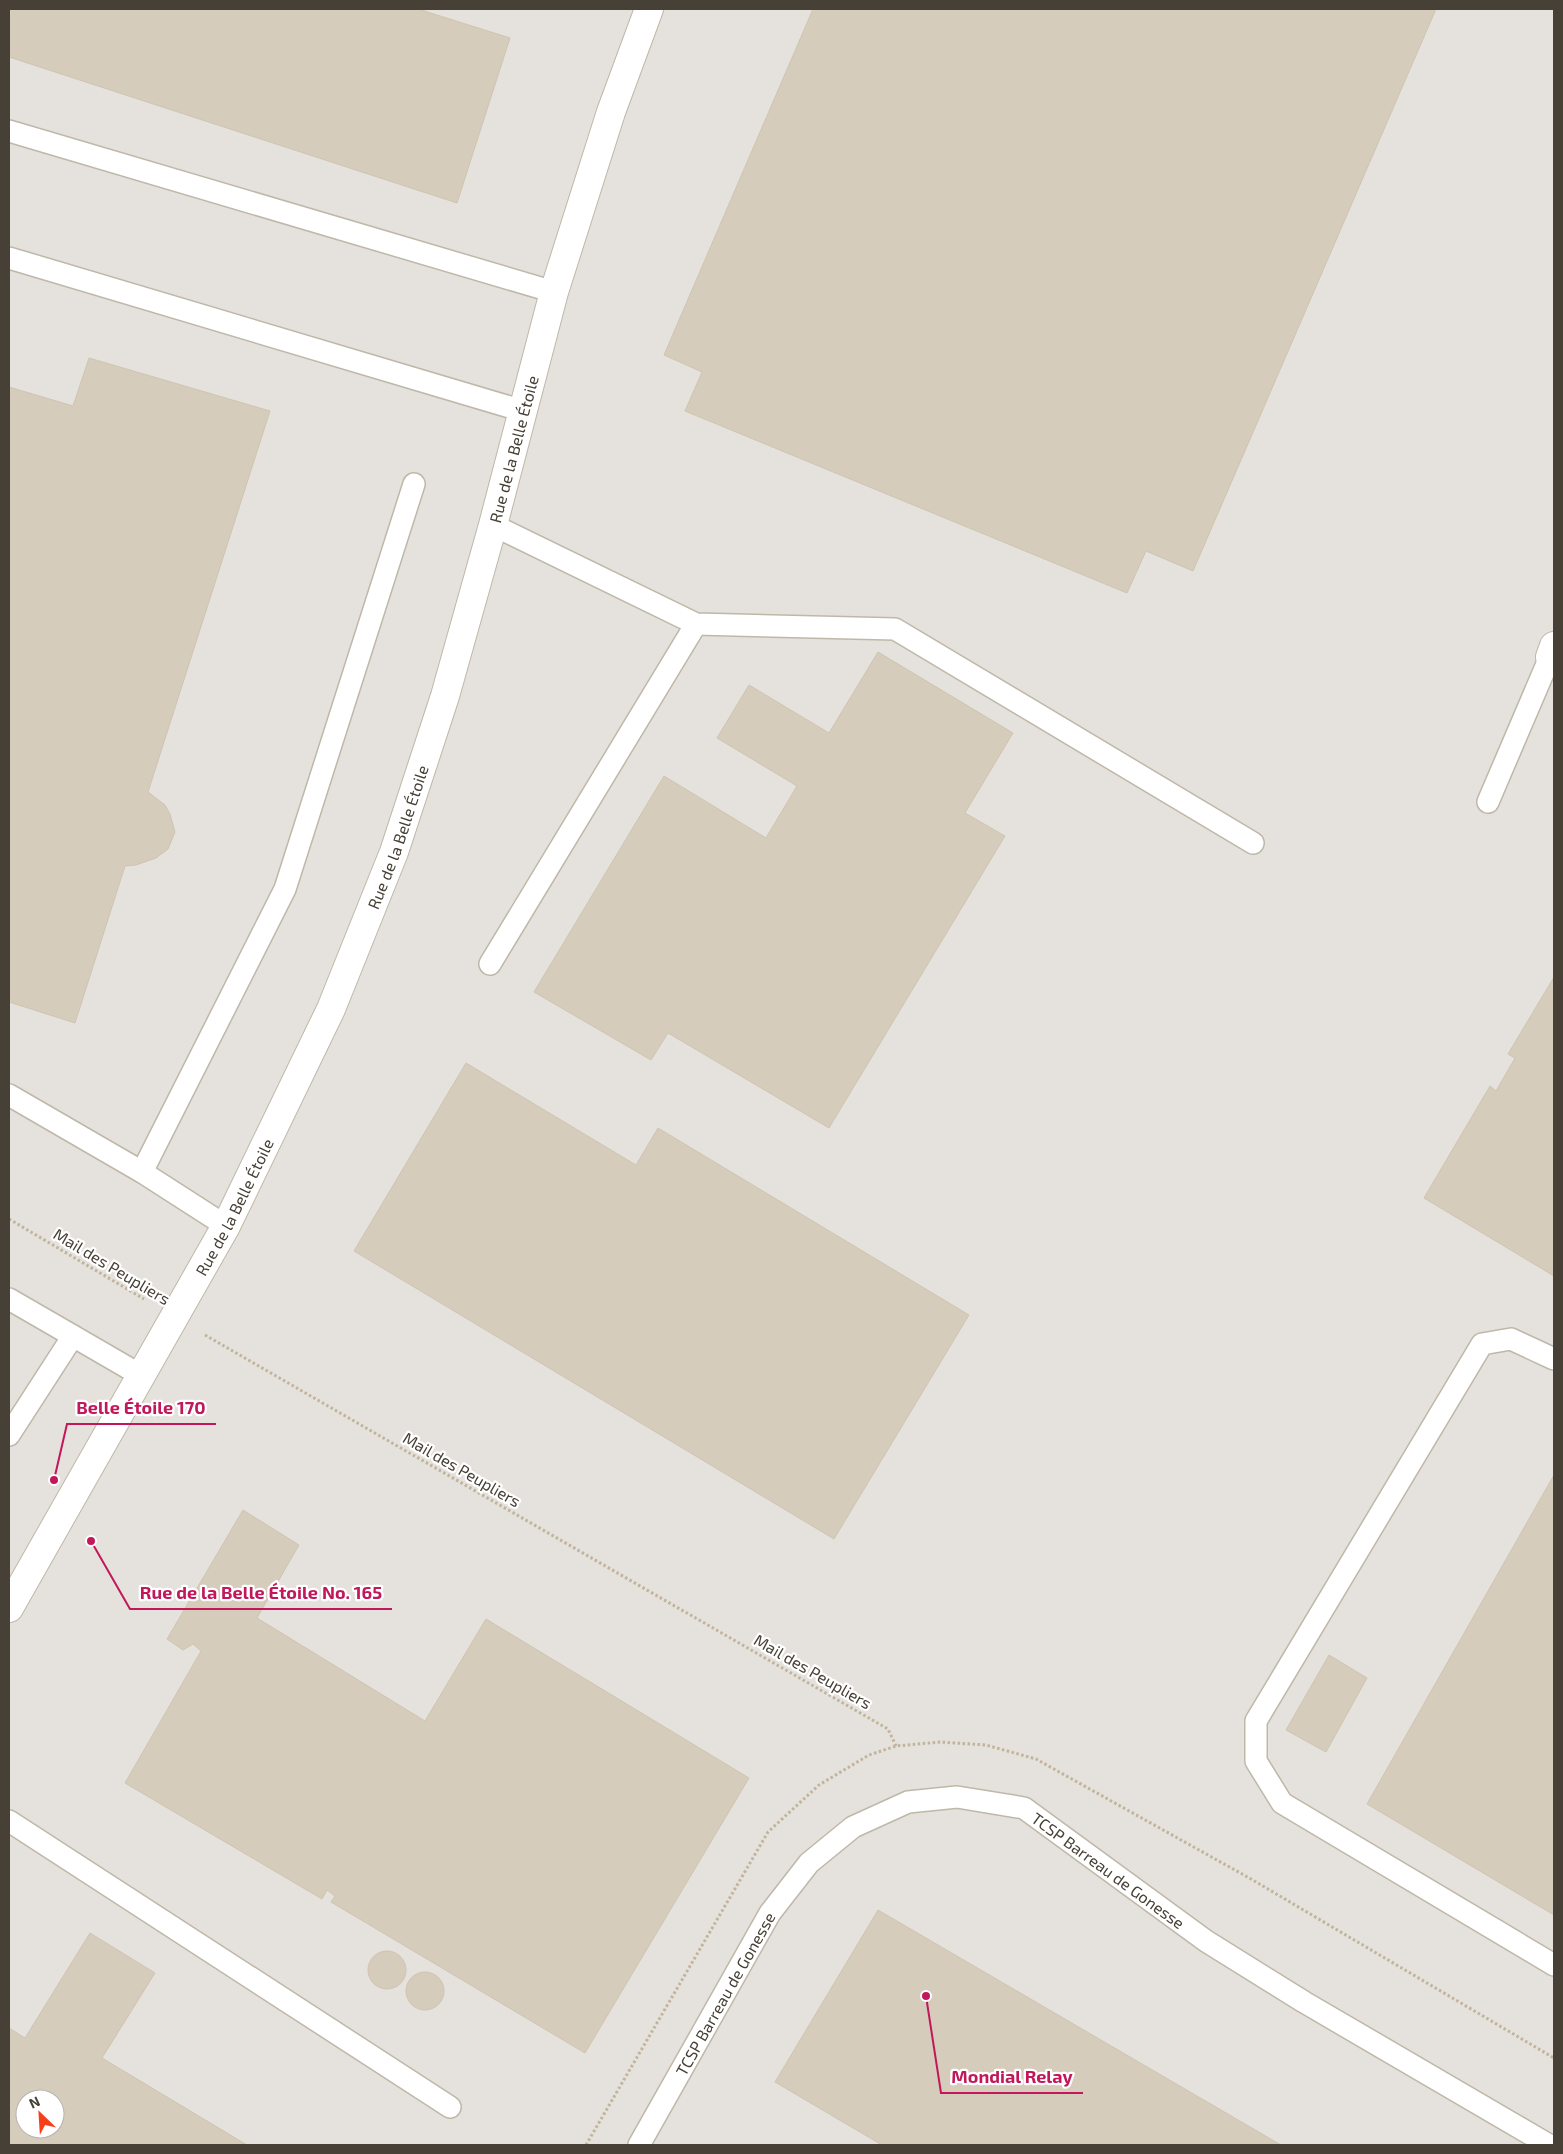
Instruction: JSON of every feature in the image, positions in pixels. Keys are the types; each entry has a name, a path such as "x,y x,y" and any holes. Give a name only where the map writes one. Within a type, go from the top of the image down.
{"street":[{"name":"Rue de la Belle Étoile","path":"9,1608 226,1226 331,1009 394,852 445,696 493,525 554,292 611,112 649,9"}],"lane":[{"path":"9,131 554,292"},
{"path":"9,258 522,411"},
{"path":"142,1172 285,888 414,484"},
{"path":"493,525 696,624 895,629 1253,843"},
{"path":"490,964 696,624"},
{"path":"1488,802 1553,654"},
{"path":"9,1095 142,1172 226,1226"},
{"path":"9,1299 142,1376"},
{"path":"9,1435 73,1336"},
{"path":"1554,1359 1510,1338 1482,1344 1256,1721 1256,1761 1282,1803 1554,1965"},
{"name":"TCSP Barreau de Gonesse","path":"639,2145 770,1912 810,1863 853,1827 908,1802 957,1797 1024,1808 1206,1941 1304,2002 1549,2145"},
{"path":"10,1825 450,2107"}],"path":[{"name":"Mail des Peupliers","path":"9,1219 174,1318 888,1729 896,1746"},
{"path":"586,2145 768,1832 819,1785 869,1755 896,1746 940,1742 986,1745 1036,1759 1251,1879 1554,2058"}],"shaded area":[{"path":"9,9 1554,9 1554,2145 9,2145"}],"building":[{"path":"9,9 418,9 510,38 457,203 9,57"},
{"path":"813,9 1436,9 1193,571 1146,551 1127,593 685,411 702,372 664,355"},
{"path":"89,358 270,411 148,792 165,805 170,814 175,832 168,849 156,858 136,865 125,866 75,1023 9,1002 9,387 73,406"},
{"path":"878,652 1013,733 965,813 1005,836 829,1128 668,1033 651,1060 534,992 664,776 766,838 797,786 717,738 749,685 829,733"},
{"path":"1554,977 1554,1276 1424,1198 1490,1086 1496,1091 1515,1058 1508,1054"},
{"path":"466,1063 636,1165 658,1128 969,1315 834,1539 354,1251"},
{"path":"1554,1475 1554,1915 1367,1804"},
{"path":"243,1510 299,1545 257,1618 425,1721 486,1619 749,1778 585,2053 331,1902 335,1896 327,1890 322,1899 125,1783 201,1651 193,1644 183,1650 167,1639"},
{"path":"1329,1655 1367,1678 1326,1752 1286,1730"},
{"path":"878,1910 1281,2145 882,2145 775,2082"},
{"path":"90,1933 155,1973 102,2058 247,2145 9,2145 9,2028 25,2038"},
{"path":"387,1951 394,1952 400,1957 405,1963 405,1977 400,1983 394,1988 387,1989 380,1988 374,1983 369,1977 368,1970 369,1963 374,1957 380,1952"},
{"path":"425,1972 439,1977 444,1991 439,2005 425,2010 411,2005 406,1991 411,1977"}],"place":[{"name":"Belle Étoile 170","path":"54,1480"},
{"name":"Rue de la Belle Étoile No. 165","path":"91,1541"},
{"name":"Mondial Relay","path":"926,1996"}]}
